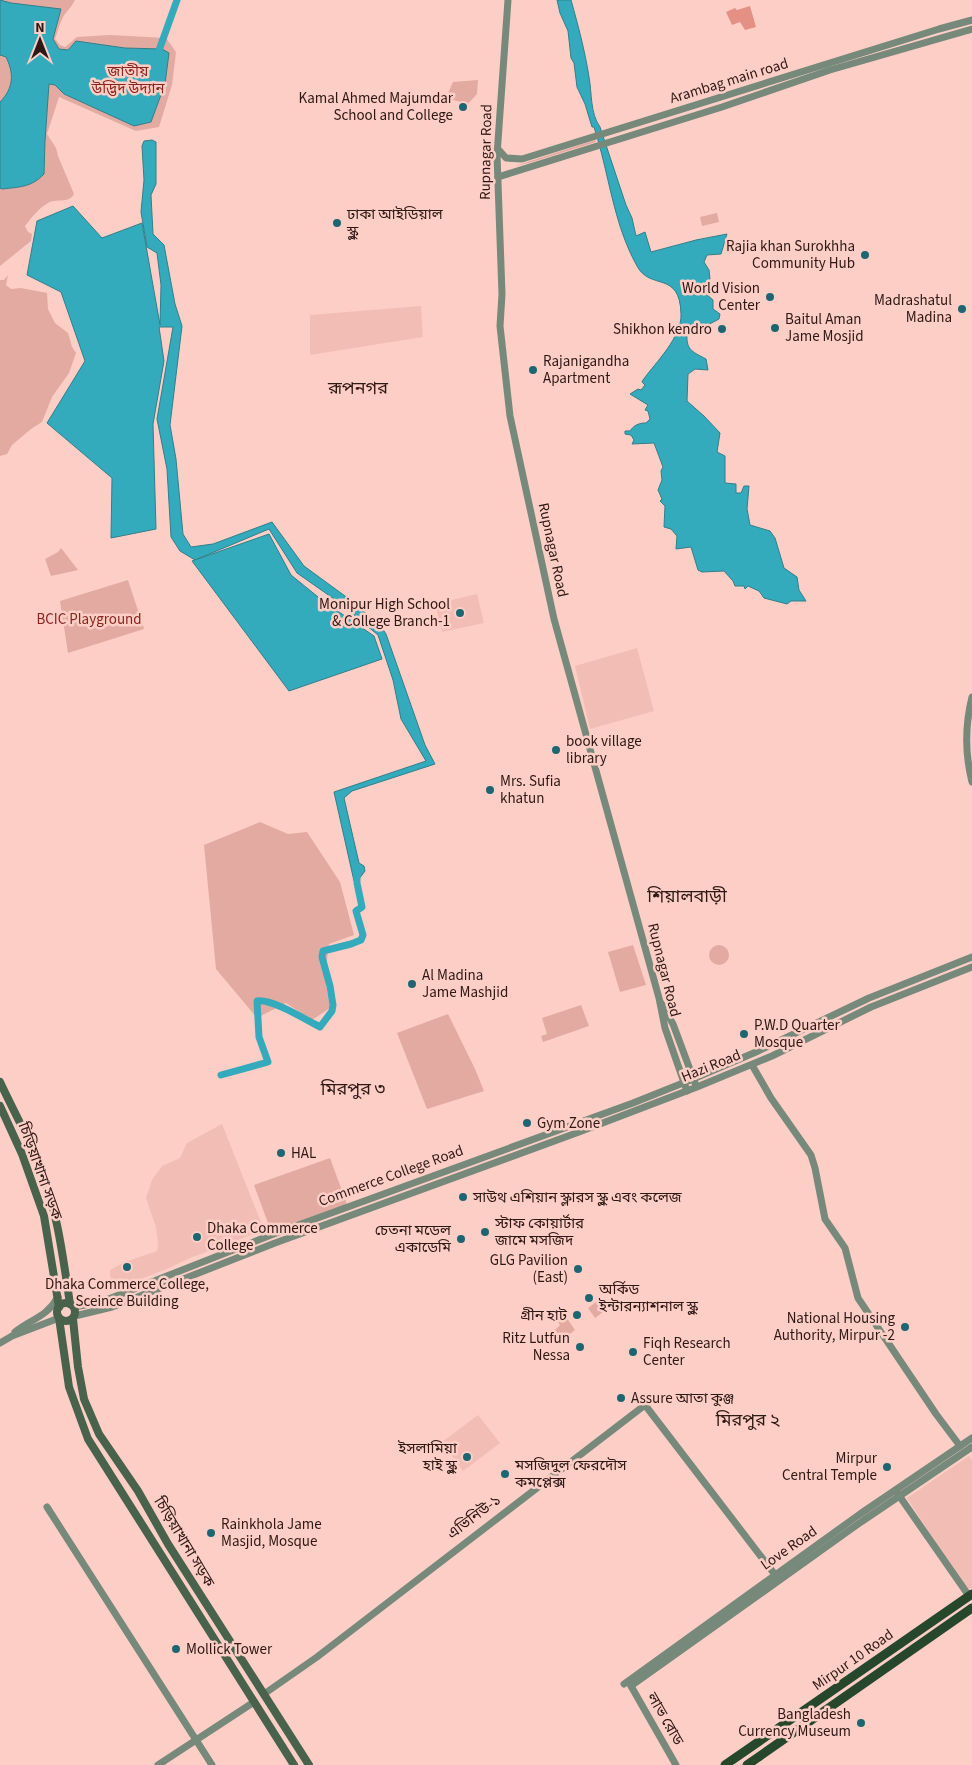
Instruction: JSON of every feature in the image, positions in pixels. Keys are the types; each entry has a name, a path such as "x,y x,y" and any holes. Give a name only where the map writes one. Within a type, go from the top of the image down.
{"main road":[{"name":"চিড়িয়াখানা সড়ক","path":"0,1082 42,1173 58,1229 74,1317 84,1399 99,1434 112,1456 138,1491 168,1544 309,1765"},
{"name":"চিড়িয়াখানা সড়ক","path":"0,1106 31,1176 44,1216 58,1297 59,1307 57,1314 69,1387 83,1429 102,1463 130,1504 157,1550 294,1765"},
{"path":"31,1176 42,1173"},
{"path":"59,1307 64,1304 72,1305"},
{"path":"59,1318 64,1321 74,1317"},
{"path":"102,1463 112,1456"},
{"path":"157,1550 168,1544"},
{"name":"Mirpur 10 Road","path":"725,1765 971,1595"},
{"name":"Mirpur 10 Road","path":"748,1765 972,1608"},
{"path":"933,1620 941,1630"},
{"path":"254,1702 264,1694"},
{"path":"787,1722 795,1732"}],"street":[{"name":"Rupnagar Road","path":"508,0 498,148 498,177 502,294 500,326 510,416 554,619 659,998 662,1019 687,1091"},
{"name":"Arambag main road","path":"498,148 506,158 522,159 972,20"},
{"name":"Arambag main road","path":"498,177 830,70 972,29"},
{"path":"607,133 610,142"},
{"path":"972,697 966,737 969,771 972,782"},
{"name":"Hazi Road","path":"693,1080 868,998 972,957"},
{"name":"Hazi Road","path":"511,1157 752,1065 871,1006 972,967"},
{"path":"659,998 673,1024 696,1087"},
{"path":"752,1065 811,1156 825,1219 844,1248 858,1298 936,1414 960,1446"},
{"name":"Commerce College Road","path":"72,1305 101,1302 262,1238 693,1080"},
{"name":"Commerce College Road","path":"74,1317 112,1307 266,1247 511,1157"},
{"path":"262,1238 266,1247"},
{"path":"12,1336 15,1331 44,1315 58,1297"},
{"path":"0,1343 12,1336 59,1318"},
{"name":"এভিনিউ-১","path":"264,1694 317,1657 645,1405 777,1577"},
{"name":"Love Road","path":"629,1683 898,1493 972,1438"},
{"name":"Love Road","path":"898,1493 972,1447"},
{"path":"898,1493 971,1595"},
{"path":"47,1507 212,1765"},
{"name":"লাভ রোড","path":"629,1683 676,1765"},
{"path":"158,1765 254,1702"}],"shaded area":[{"path":"750,6 756,27 745,30 740,22 732,25 726,12 735,8 737,10"},
{"path":"421,306 423,337 310,355 310,315"},
{"name":"Monipur High School & College Branch-1","path":"477,594 484,623 442,632 435,604"},
{"path":"637,648 654,711 590,729 575,666"},
{"path":"222,1124 264,1230 115,1289 110,1276 110,1270 125,1262 157,1251 156,1227 146,1198 152,1180 162,1166 180,1158 187,1143"},
{"name":"ইসলামিয়া হাই স্কুল","path":"478,1415 500,1443 463,1471 442,1442"},
{"path":"969,1456 972,1460 972,1587 967,1591 907,1498"}],"green space":[{"name":"জাতীয় উদ্ভিদ উদ্যান","path":"0,0 75,0 63,17 55,39 60,45 65,47 77,37 110,35 166,38 176,52 172,85 159,127 136,131 59,97 47,134 56,148 74,194 69,199 48,203 38,211 25,226 28,232 32,234 31,241 0,266"},
{"path":"478,80 477,94 468,104 446,98 453,82"},
{"path":"595,140 596,142 515,166"},
{"path":"717,213 719,222 702,226 700,217"},
{"path":"8,275 6,285 11,289 21,288 47,293 48,309 55,323 68,333 76,353 69,373 52,397 42,422 12,445 7,454 0,456 0,280 4,280"},
{"path":"61,548 78,570 51,576 45,559 58,552"},
{"name":"BCIC Playground","path":"128,580 144,629 68,653 60,601"},
{"path":"260,822 288,834 307,832 340,882 354,935 329,944 325,977 330,1008 312,1020 286,1003 257,1018 216,969 204,845"},
{"path":"633,945 646,985 620,992 608,952"},
{"path":"719,945 726,948 729,955 726,962 719,965 712,962 709,955 712,948"},
{"path":"581,1005 589,1026 543,1042 541,1036 547,1034 542,1018"},
{"path":"448,1014 484,1091 427,1109 397,1033"},
{"path":"330,1158 348,1207 272,1234 254,1185"},
{"path":"600,1299 607,1309 595,1318 588,1308"},
{"path":"562,1311 575,1330 563,1342 555,1330 560,1325 554,1316"}],"water":[{"name":"জাতীয় উদ্ভিদ উদ্যান","path":"0,0 61,9 53,39 59,49 68,50 76,41 125,48 162,49 169,53 165,84 151,122 134,126 64,94 55,85 49,84 44,174 35,182 25,186 0,188 0,102 8,91 11,75 6,57 0,55"},
{"path":"557,0 571,0 579,28 590,83 594,116 600,127 632,218 636,236 645,232 651,252 727,234 721,254 707,255 704,262 709,270 710,279 704,286 706,294 713,300 713,309 720,314 719,319 702,328 699,333 694,330 687,332 687,343 690,349 706,359 708,370 695,369 688,374 687,401 720,433 717,452 725,456 725,483 736,484 736,493 741,493 744,486 749,486 747,509 750,525 770,531 775,538 784,568 797,577 799,590 806,601 791,601 787,604 764,598 759,591 748,586 745,589 744,586 735,586 724,571 702,572 698,570 691,547 676,549 677,536 671,529 664,527 665,506 660,501 662,499 658,490 662,480 661,471 663,467 654,443 632,444 634,440 631,435 625,434 625,431 630,431 635,426 646,423 650,419 648,411 645,410 648,405 630,394 638,389 641,390 645,385 642,382 643,380 673,340 680,323 679,300 676,291 670,286 649,278 637,266 622,233 594,127 592,127 585,104 577,87 568,31 560,13"},
{"path":"152,140 156,142 156,184 151,195 153,234 164,245 175,304 182,326 170,425 176,459 183,534 191,547 213,544 272,522 304,566 380,625 386,634 425,745 435,764 352,791 344,798 359,863 364,866 365,871 359,879 354,881 334,792 426,761 401,719 393,680 378,635 337,601 297,573 269,529 195,560 180,551 171,537 167,469 157,419 173,327 159,327 164,361 153,424 156,529 111,538 112,478 47,423 85,361 61,292 27,275 37,221 73,206 102,238 142,223 160,325 161,285 157,253 147,247 141,212 144,180 142,146 144,141"},
{"path":"269,534 291,575 323,601 374,636 382,659 289,691 192,561"}],"waterway":[{"path":"157,56 177,0"},
{"path":"221,1075 268,1062 259,1037 257,1001 279,1006 320,1027 332,1011 333,1005 322,957 323,951 361,940 363,935 356,911 362,907 357,883 357,871"}],"place":[{"name":"Kamal Ahmed Majumdar School and College","path":"463,107"},
{"name":"ঢাকা আইডিয়াল স্কুল","path":"337,223"},
{"name":"Rajia khan Surokhha Community Hub","path":"865,255"},
{"name":"World Vision Center","path":"770,297"},
{"name":"Madrashatul Madina","path":"962,309"},
{"name":"Baitul Aman Jame Mosjid","path":"775,328"},
{"name":"Shikhon kendro","path":"722,329"},
{"name":"Rajanigandha Apartment","path":"533,370"},
{"name":"Monipur High School & College Branch-1","path":"460,613"},
{"name":"book village library","path":"556,750"},
{"name":"Mrs. Sufia khatun","path":"490,790"},
{"name":"Al Madina Jame Mashjid","path":"412,984"},
{"name":"P.W.D Quarter Mosque","path":"744,1034"},
{"name":"Gym Zone","path":"527,1123"},
{"name":"HAL","path":"281,1153"},
{"name":"সাউথ এশিয়ান স্কলারস স্কুল এবং কলেজ","path":"463,1197"},
{"name":"স্টাফ কোয়ার্টার জামে মসজিদ","path":"485,1232"},
{"name":"Dhaka Commerce College","path":"197,1237"},
{"name":"চেতনা মডেল একাডেমি","path":"461,1239"},
{"name":"Dhaka Commerce College, Sceince Building","path":"127,1267"},
{"name":"GLG Pavilion (East)","path":"578,1269"},
{"name":"অর্কিড ইন্টারন্যাশনাল স্কুল","path":"589,1298"},
{"name":"গ্রীন হাট","path":"577,1315"},
{"name":"National Housing Authority, Mirpur -2","path":"905,1327"},
{"name":"Ritz Lutfun Nessa","path":"580,1347"},
{"name":"Fiqh Research Center","path":"633,1352"},
{"name":"Assure আতা কুঞ্জ","path":"621,1398"},
{"name":"ইসলামিয়া হাই স্কুল","path":"467,1457"},
{"name":"Mirpur Central Temple","path":"887,1467"},
{"name":"মসজিদুল ফেরদৌস কমপ্লেক্স","path":"505,1474"},
{"name":"Rainkhola Jame Masjid, Mosque","path":"211,1533"},
{"name":"Mollick Tower","path":"176,1649"},
{"name":"Bangladesh Currency Museum","path":"861,1723"}],"district":[{"name":"রূপনগর","path":"358,388"},
{"name":"শিয়ালবাড়ী","path":"687,896"},
{"name":"মিরপুর ৩","path":"353,1089"},
{"name":"মিরপুর ২","path":"748,1420"}]}
